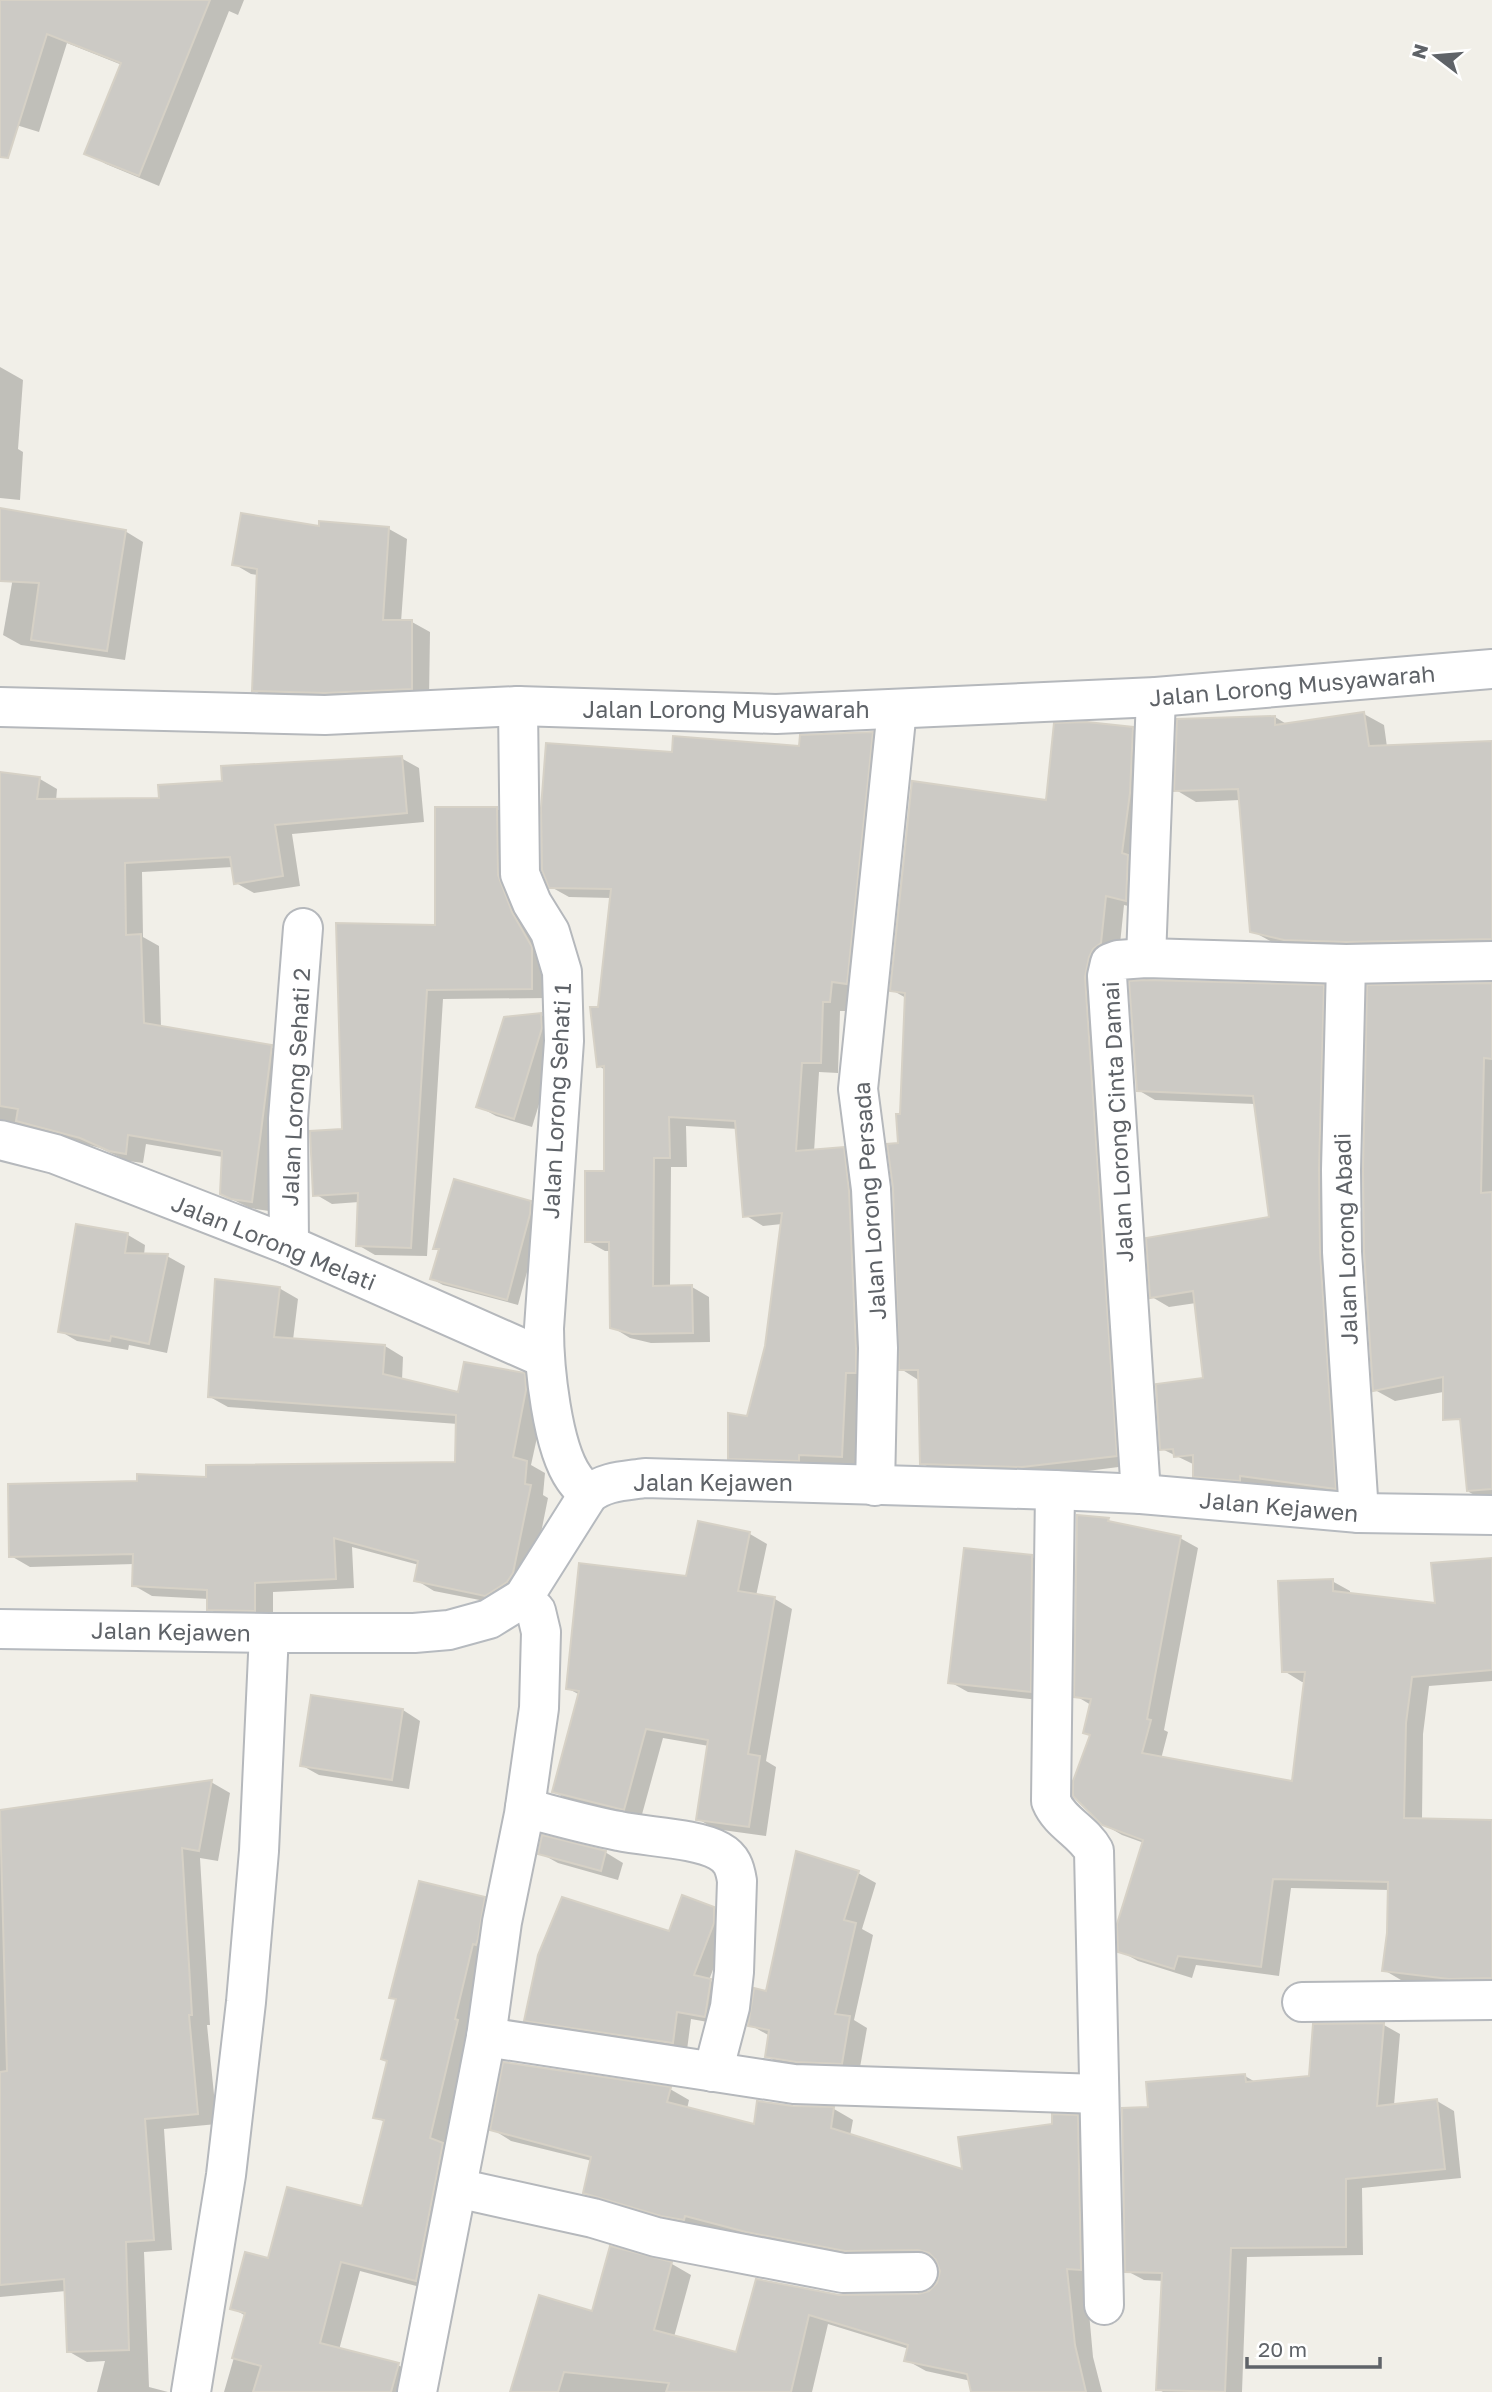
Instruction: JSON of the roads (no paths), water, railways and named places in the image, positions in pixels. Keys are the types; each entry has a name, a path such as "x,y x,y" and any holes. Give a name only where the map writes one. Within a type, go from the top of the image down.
{"street":[{"name":"Jalan Lorong Musyawarah","path":"0,707 325,715 518,706 776,714 1156,697 1492,670"},
{"path":"1146,958 1156,697"},
{"name":"Jalan Lorong Sehati 1","path":"518,706 520,874 532,903 550,932 562,972 564,1041 544,1358 556,1425 566,1462 573,1478 588,1495"},
{"name":"Jalan Lorong Persada","path":"875,1486 878,1334 871,1189 858,1089 897,709"},
{"name":"Jalan Lorong Sehati 2","path":"289,1245 288,1119 303,928"},
{"name":"Jalan Lorong Cinta Damai","path":"1141,1494 1107,976 1110,964 1118,960 1146,958 1346,964 1492,961"},
{"name":"Jalan Lorong Abadi","path":"1346,964 1340,1170 1342,1252 1359,1513"},
{"name":"Jalan Lorong Melati","path":"0,1140 55,1154 289,1245 544,1358"},
{"name":"Jalan Kejawen","path":"0,1629 270,1633 414,1633 449,1630 489,1619 523,1598 588,1495 605,1485 645,1478 1055,1490 1141,1494 1359,1513 1492,1515"},
{"path":"1055,1490 1051,1801 1056,1814 1089,1842 1094,1851 1104,2305"},
{"path":"417,2392 486,2037 502,1923 524,1808 539,1708 541,1632 536,1611 523,1598"},
{"path":"191,2392 226,2175 246,2002 259,1851 270,1633"},
{"path":"524,1808 618,1831 700,1844 717,1849 729,1857 735,1868 737,1881 734,1972 730,2007 713,2072"},
{"path":"1301,2003 1492,2000"},
{"path":"486,2037 794,2084 1100,2094"},
{"path":"457,2188 593,2218 656,2237 843,2273 918,2272"}]}
